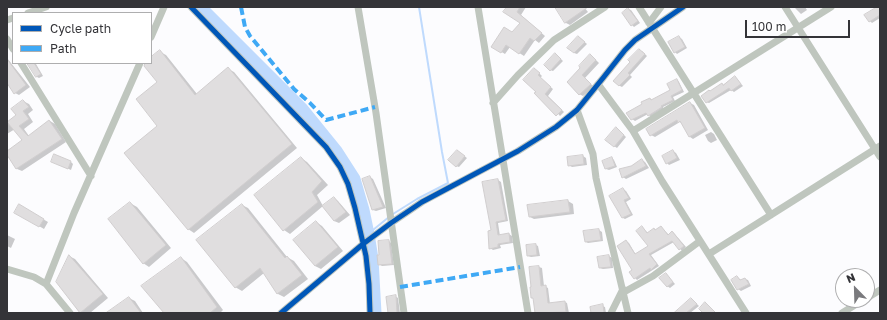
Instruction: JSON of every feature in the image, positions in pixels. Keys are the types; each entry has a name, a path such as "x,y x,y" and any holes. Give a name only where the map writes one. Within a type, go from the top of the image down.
{"street":[{"path":"31,12 46,7"},
{"path":"152,35 164,7"},
{"path":"191,7 326,147 340,168 348,184 365,243 370,313"},
{"path":"358,7 376,113 404,313"},
{"path":"478,7 528,313"},
{"path":"493,103 518,75 554,40 605,7"},
{"path":"639,7 771,215"},
{"path":"651,25 661,7"},
{"path":"281,313 373,237 390,219 539,140 577,110 625,50 638,37 651,25 683,7"},
{"path":"785,7 877,147 880,157"},
{"path":"633,131 831,7"},
{"path":"22,64 91,176"},
{"path":"46,284 74,213 140,64"},
{"path":"598,84 633,131 662,181 746,313"},
{"path":"577,110 593,154 596,178 628,313"},
{"path":"709,254 877,147"},
{"path":"611,313 623,290 653,276 700,241"},
{"path":"7,269 34,276 46,284 70,313"}],"building":[{"path":"507,7 520,7 517,12 542,33 534,41 530,38 519,54 506,45 501,53 491,47 504,27 512,32 520,23 503,12"},
{"path":"555,7 588,7 565,23"},
{"path":"877,7 880,7 880,15 869,22 864,15"},
{"path":"628,8 638,21 631,26 622,13"},
{"path":"578,36 585,42 574,53 567,48"},
{"path":"679,36 685,47 674,53 668,42"},
{"path":"639,49 645,54 628,73 630,75 619,86 613,81 630,62 628,60"},
{"path":"160,50 195,95 228,67 292,144 188,230 124,153 157,126 136,99 157,82 144,66 145,64 152,64 152,56"},
{"path":"555,53 561,59 550,71 544,65"},
{"path":"590,54 596,60 582,75 591,84 579,95 567,82"},
{"path":"7,59 26,85 14,94 7,83"},
{"path":"28,64 35,64 41,74 36,77"},
{"path":"534,68 540,73 538,75 551,87 545,94 562,110 556,116 534,93 536,92 523,80"},
{"path":"735,76 741,84 731,91 729,88 706,103 701,96 722,83 723,85"},
{"path":"677,79 682,90 671,96 673,100 661,106 662,107 648,116 646,113 631,120 626,113 642,104 641,102 650,98 651,100 670,90 667,84"},
{"path":"23,100 29,107 23,111 29,119 19,126 28,136 49,120 62,139 16,169 7,155 7,151 22,140 7,122 16,115 11,109"},
{"path":"690,102 705,128 689,137 680,121 678,123 677,120 650,136 646,129"},
{"path":"616,127 624,135 614,147 605,140"},
{"path":"457,150 465,156 456,167 448,160"},
{"path":"673,150 677,158 666,164 662,156"},
{"path":"54,154 71,161 68,169 51,162"},
{"path":"583,155 584,164 568,166 567,157"},
{"path":"301,157 322,181 312,192 318,202 283,231 254,195"},
{"path":"612,157 615,166 605,169 602,161"},
{"path":"642,159 646,166 622,178 619,169 631,166"},
{"path":"370,176 383,207 372,210 362,179"},
{"path":"498,179 506,220 496,222 498,235 509,233 510,242 498,244 498,247 489,249 488,231 491,230 482,182"},
{"path":"623,188 629,198 624,200 631,214 622,218 609,196"},
{"path":"334,197 346,212 334,221 322,206"},
{"path":"568,200 570,212 529,217 527,205"},
{"path":"130,202 166,245 143,264 108,219"},
{"path":"19,204 44,219 39,227 14,213"},
{"path":"242,204 285,258 287,256 302,275 277,294 260,268 235,288 196,240"},
{"path":"316,221 338,247 315,266 293,240"},
{"path":"642,226 647,233 654,228 655,230 661,226 668,235 672,231 684,246 679,250 672,241 649,254 657,264 651,270 650,268 634,279 629,272 632,270 617,246 626,240 635,254 648,246 636,231"},
{"path":"599,229 601,240 585,242 583,231"},
{"path":"389,240 392,264 378,265 378,241"},
{"path":"536,244 537,255 527,256 526,245"},
{"path":"69,255 103,294 80,313 56,282"},
{"path":"609,255 611,267 599,268 597,257"},
{"path":"181,257 217,307 210,313 164,313 141,286"},
{"path":"539,266 541,286 546,285 548,303 565,301 566,312 535,313 533,298 531,298 529,267"},
{"path":"666,273 673,282 667,287 659,278"},
{"path":"737,276 740,280 745,278 749,284 737,290 731,280"},
{"path":"396,295 397,313 388,313 386,297"},
{"path":"129,297 141,313 106,313"},
{"path":"691,298 697,304 686,313 674,313"},
{"path":"705,302 716,313 703,313 699,309"},
{"path":"603,304 604,313 591,313 590,307"}],"waterway":[{"path":"200,7 302,109 336,151 354,179 363,210 372,259 375,313"},
{"path":"393,214 417,199 448,183 419,7"},
{"path":"368,234 389,217"}],"marked path":[{"path":"241,7 245,27 250,36 294,89 326,120 375,107"},
{"path":"400,287 520,267"}],"cycle path":[{"path":"191,7 326,147 340,167 348,184 366,256 370,313"},
{"path":"281,313 363,244 422,202 518,151 556,127 577,110 625,50 635,40 683,7"}]}
